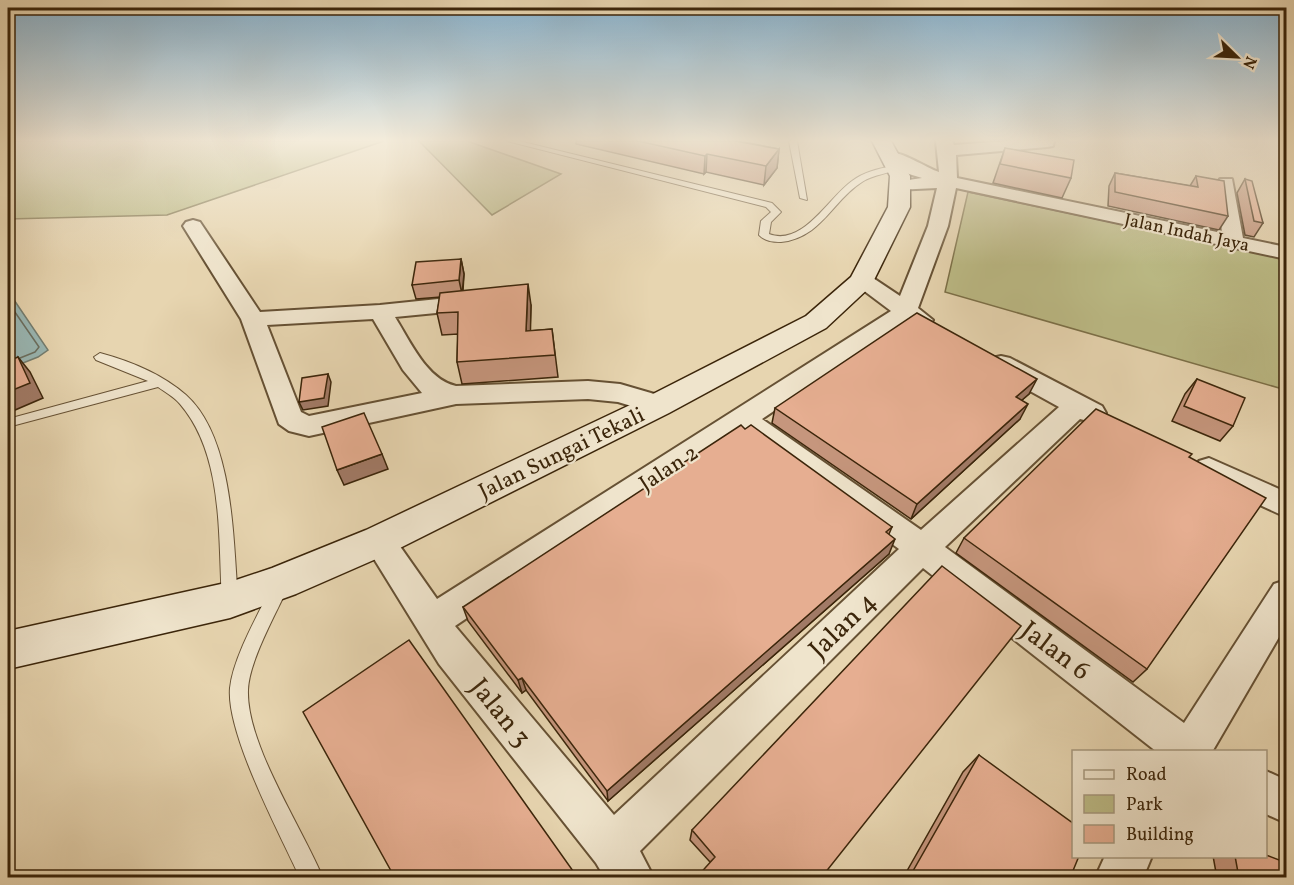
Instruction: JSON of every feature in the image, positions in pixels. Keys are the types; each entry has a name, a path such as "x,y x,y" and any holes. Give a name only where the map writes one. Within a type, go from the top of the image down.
{"street":[{"name":"Jalan Sungai Tekali","path":"8,650 230,600 282,582 380,541 658,405 816,322 862,281 899,207 896,182"},
{"path":"906,312 936,234 947,182"},
{"name":"Jalan Indah Jaya","path":"953,182 1287,253"},
{"path":"1226,183 1233,242"},
{"path":"193,226 253,319 289,417 299,424 309,426 456,395 588,390 620,393 658,405"},
{"path":"862,281 906,312 946,334"},
{"path":"253,319 380,312 493,300"},
{"path":"380,312 424,381 434,390 456,395"},
{"name":"Jalan 2","path":"432,622 906,312"},
{"path":"976,351 1119,426"},
{"name":"Jalan 4","path":"621,862 922,548 1077,406"},
{"name":"Jalan 6","path":"742,418 922,548 1189,750"},
{"path":"1182,456 1287,505"},
{"name":"Jalan 3","path":"380,541 452,652 621,862"},
{"name":"Jalan 6","path":"1191,750 1287,595"},
{"name":"Jalan Sungai Tekali","path":"8,668 93,631"},
{"path":"1267,792 1287,802"},
{"path":"1118,878 1129,858"}],"lane":[{"path":"677,182 769,205 776,212 766,221 764,235 776,239 804,232 819,222 837,199 856,182"},
{"path":"801,182 804,198"},
{"path":"100,357 160,382 183,399 207,432 217,461 230,600"},
{"path":"8,423 160,382"},
{"path":"282,582 238,687 240,714 282,815 312,878"}],"green space":[{"path":"8,182 263,182 167,215 8,219"},
{"path":"460,182 547,182 492,215"},
{"path":"968,192 1286,259 1286,390 945,292"}],"water":[{"path":"8,291 48,350 38,357 8,369"}],"building":[{"path":"1115,182 1170,182 1198,187 1197,182 1224,182 1228,216 1115,192"},
{"path":"1246,182 1252,182 1263,223 1254,221"},
{"path":"461,259 459,280 412,285 416,262"},
{"path":"528,284 526,331 552,329 555,355 457,362 458,312 437,313 440,293"},
{"path":"917,313 1037,379 1016,397 1028,404 917,504 775,408"},
{"path":"18,357 30,383 8,392 8,361"},
{"path":"328,374 324,398 299,402 302,378"},
{"path":"1197,379 1245,398 1233,426 1184,406"},
{"path":"1096,409 1192,454 1189,457 1266,498 1147,669 964,538"},
{"path":"364,413 382,454 337,470 322,427"},
{"path":"741,425 745,429 751,425 892,527 886,532 895,539 607,791 522,678 518,680 463,607"},
{"path":"942,566 1021,626 821,878 696,878 715,857 692,830"},
{"path":"409,640 578,878 395,878 303,712"},
{"path":"979,755 1072,823 1072,858 1078,858 1070,878 909,878"},
{"path":"1267,855 1287,863 1287,878 1239,878 1235,858 1267,858"}]}
